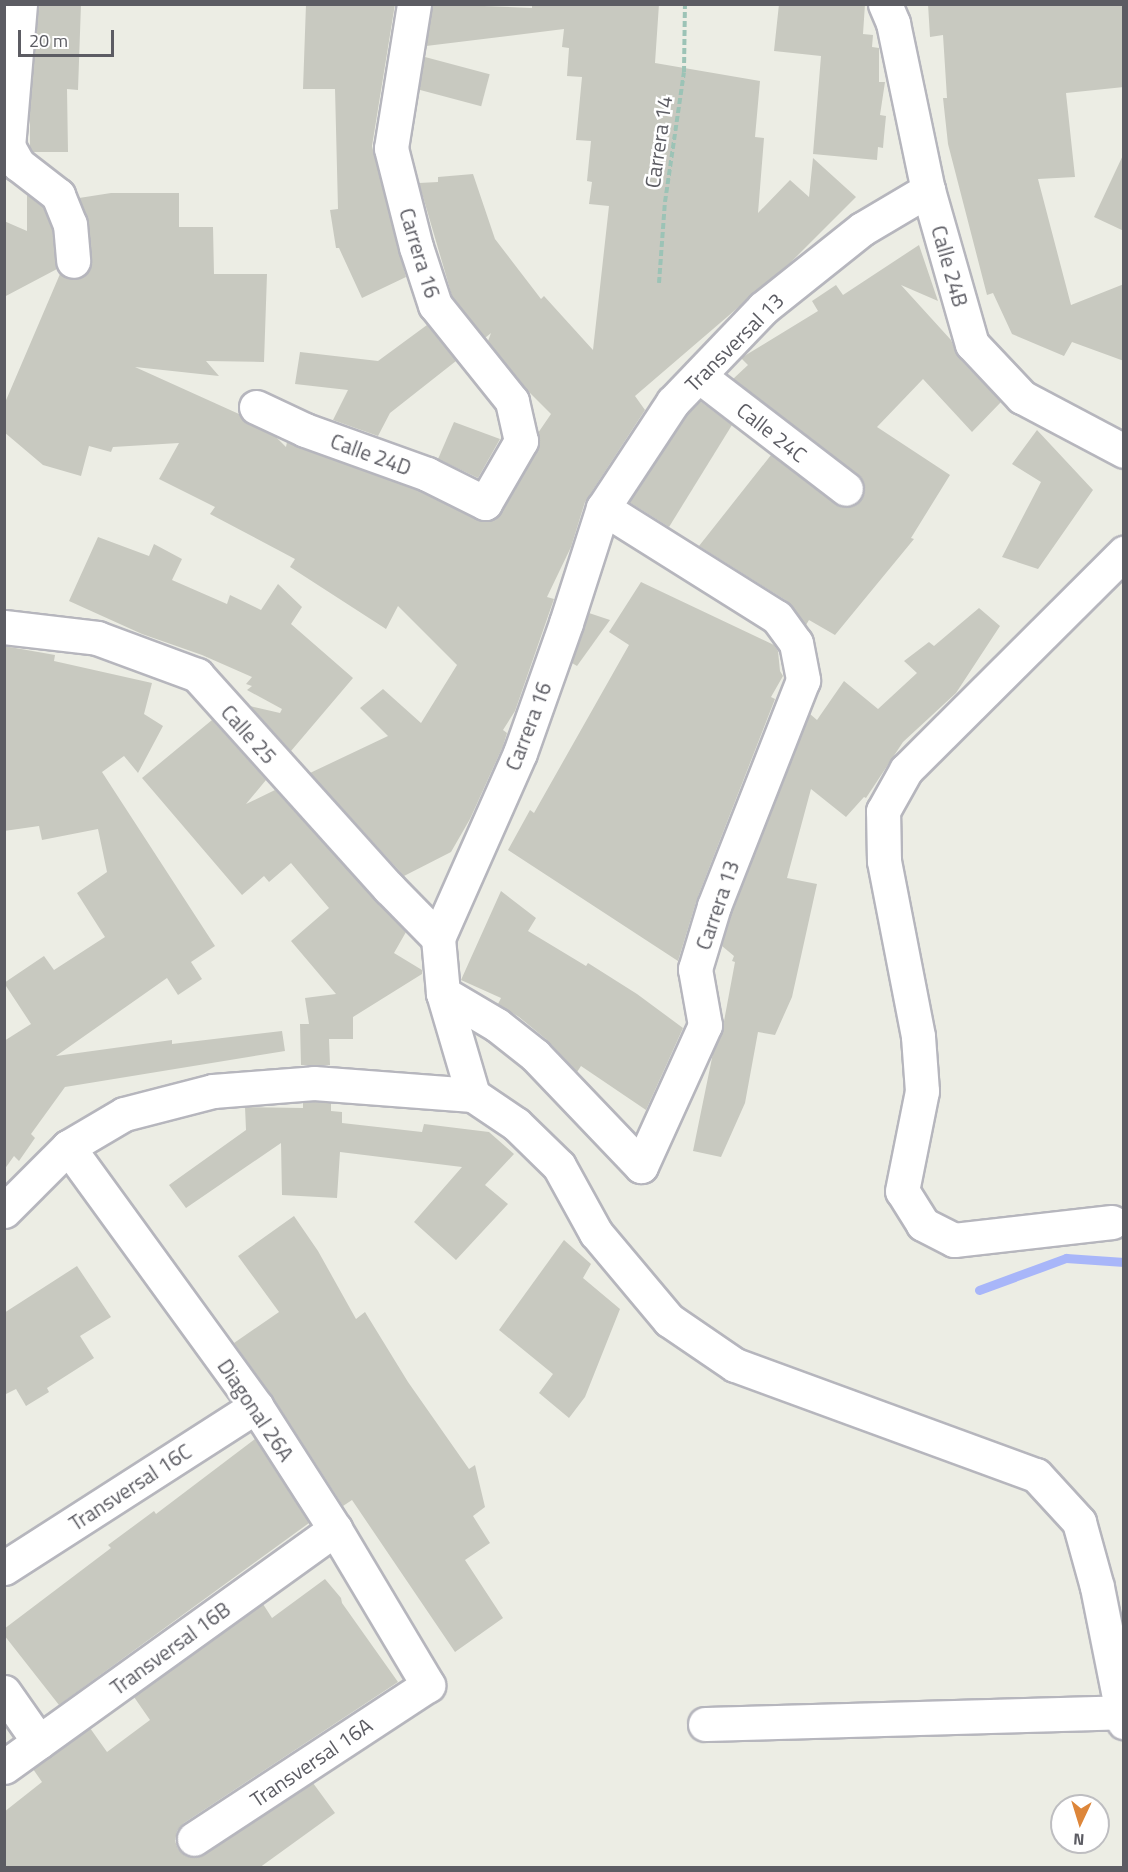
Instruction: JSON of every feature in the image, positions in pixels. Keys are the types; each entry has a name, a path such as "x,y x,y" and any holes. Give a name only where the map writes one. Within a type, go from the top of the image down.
{"street":[{"path":"20,4 8,146 18,165 58,195 70,224 73,261"},
{"name":"Carrera 16","path":"414,4 391,148 416,247 435,305 512,401 521,441 485,503"},
{"name":"Calle 24B","path":"885,4 893,22 928,190 972,344 1022,397 1124,451"},
{"name":"Transversal 13","path":"603,508 673,402 763,308 862,229 928,190"},
{"name":"Calle 24C","path":"699,376 846,489"},
{"name":"Calle 24D","path":"256,407 305,430 427,474 485,503"},
{"name":"Carrera 16","path":"438,938 520,753 566,623 603,508"},
{"name":"Carrera 13","path":"443,993 496,1025 535,1055 641,1166 705,1025 695,969 714,906 803,680 796,643 777,617 603,508"},
{"path":"1112,1222 954,1239 923,1224 902,1191 922,1091 918,1036 884,861 883,811 906,770 1124,552"},
{"name":"Calle 25","path":"4,627 97,638 197,675 381,879 438,938"},
{"path":"438,938 443,993 473,1095"},
{"path":"4,1211 68,1147 124,1114 213,1091 314,1083 473,1095 516,1124 559,1166 596,1233 669,1320 726,1359 747,1369 1036,1475 1079,1522 1097,1587 1123,1715 705,1724"},
{"name":"Diagonal 26A","path":"68,1147 256,1406 334,1529 428,1685"},
{"name":"Transversal 16C","path":"4,1568 256,1406"},
{"name":"Transversal 16B","path":"4,1767 334,1529"},
{"name":"Transversal 16A","path":"194,1839 428,1685"},
{"path":"4,1692 39,1742"}],"path":[{"name":"Carrera 14","path":"658,283 665,202 684,72 685,4"}],"building":[{"path":"39,4 81,4 78,90 67,89 68,152 33,152 30,147 30,108"},
{"path":"306,4 395,4 372,146 406,277 362,298 339,248 336,248 330,210 338,209 335,89 303,89"},
{"path":"432,4 532,8 532,4 659,4 655,63 760,81 755,137 764,138 758,213 790,180 809,197 813,158 856,197 790,263 635,396 645,410 585,502 571,547 547,597 554,599 515,711 503,730 507,733 503,746 470,819 451,852 404,876 310,773 388,736 360,708 383,689 421,723 457,665 398,606 386,629 290,567 295,559 210,514 215,507 159,479 179,443 113,447 111,452 89,446 81,476 43,465 4,432 4,405 60,274 75,280 84,276 90,268 89,222 79,198 111,193 179,193 179,227 213,227 214,274 267,274 264,362 206,361 219,376 135,367 239,414 248,424 276,437 286,447 287,442 420,491 477,520 486,522 495,519 537,450 538,433 551,414 528,391 488,341 491,333 485,338 452,296 419,183 438,182 438,177 473,174 495,239 541,299 544,296 593,350 609,206 589,204 592,182 587,181 591,141 576,140 582,77 567,76 569,48 562,47 564,29 426,46"},
{"path":"779,4 865,4 863,34 873,35 872,47 879,48 879,82 885,82 880,115 886,116 883,148 878,147 877,160 813,154 821,56 774,51"},
{"path":"928,4 1124,4 1124,87 1066,93 1075,177 1038,179 1071,305 1124,284 1124,361 1072,342 1064,356 1012,334 993,293 987,295 948,144 943,98 947,98 943,35 930,37"},
{"path":"425,57 490,74 481,106 416,89"},
{"path":"1124,153 1124,231 1094,217"},
{"path":"27,195 43,207 52,228 57,269 4,297 4,221 27,231"},
{"path":"919,245 938,301 901,285 951,340 958,357 1001,402 972,432 923,379 877,427 950,475 911,538 914,539 835,635 809,620 806,625 787,601 699,546 771,455 843,507 854,506 861,500 864,492 863,482 857,474 733,379 748,365 741,358 818,311 812,301 836,285 843,295"},
{"path":"427,325 456,361 390,413 378,436 333,420 348,390 295,384 300,352 378,361"},
{"path":"700,401 732,425 669,527 629,502 688,414"},
{"path":"454,422 500,439 478,478 438,459"},
{"path":"1037,430 1093,490 1038,569 1002,557 1041,482 1012,464"},
{"path":"98,537 149,556 154,544 182,559 172,580 227,604 230,595 261,610 278,584 302,607 291,624 353,678 291,751 250,706 280,713 282,709 247,690 252,686 246,684 252,677 202,655 142,634 69,601"},
{"path":"641,582 774,645 778,651 780,671 783,676 771,697 775,699 697,899 678,961 508,850 530,810 534,813 629,645 609,632"},
{"path":"979,608 1000,626 956,693 903,742 866,798 864,797 846,817 811,789 787,878 817,884 792,997 775,1035 758,1032 745,1103 721,1157 693,1151 713,1053 722,1032 735,962 732,961 734,956 722,946 732,912 810,714 817,720 844,681 878,709 917,673 904,661 929,642 934,646"},
{"path":"589,613 610,620 577,666 572,663"},
{"path":"4,646 55,655 54,661 152,683 144,714 163,726 138,773 124,756 102,772 215,946 191,962 202,979 178,995 167,978 56,1056 172,1040 172,1044 282,1031 285,1051 65,1087 31,1134 35,1138 19,1161 14,1156 4,1170 4,1041 31,1024 4,983 44,956 54,970 105,937 77,893 107,872 98,829 42,840 39,826 4,831"},
{"path":"212,720 266,780 246,804 275,790 406,932 394,953 422,970 422,974 353,1017 353,1039 329,1039 330,1065 301,1065 300,1024 309,1024 305,998 336,994 291,941 329,908 291,863 269,882 264,876 242,895 142,778"},
{"path":"501,891 536,918 528,931 586,966 588,963 637,994 683,1028 646,1110 581,1066 577,1072 547,1040 519,1017 498,1004 501,998 461,980"},
{"path":"303,1103 331,1103 331,1111 342,1112 342,1123 422,1132 424,1124 489,1132 514,1154 485,1185 508,1204 456,1260 414,1222 462,1167 340,1152 337,1198 282,1195 281,1143 186,1208 169,1185 246,1130 245,1107 303,1108"},
{"path":"294,1216 318,1251 356,1319 365,1312 408,1382 469,1469 475,1465 485,1507 473,1516 490,1543 465,1560 503,1618 455,1652 352,1500 343,1506 272,1396 234,1343 279,1312 238,1256"},
{"path":"564,1240 591,1264 583,1278 620,1309 585,1397 569,1418 539,1393 553,1374 499,1330"},
{"path":"77,1266 111,1317 80,1336 94,1358 47,1388 49,1392 26,1406 16,1389 4,1395 4,1313"},
{"path":"255,1439 309,1523 59,1705 4,1635 4,1629 111,1548 108,1545 154,1511 156,1514"},
{"path":"325,1579 341,1598 342,1603 398,1682 184,1823 177,1831 175,1841 178,1849 185,1855 195,1858 204,1855 313,1783 335,1813 259,1868 4,1868 4,1812 42,1782 33,1769 90,1728 107,1752 150,1720 134,1697 263,1604 272,1618"}],"waterway":[{"path":"979,1290 1066,1258 1124,1262"}]}
